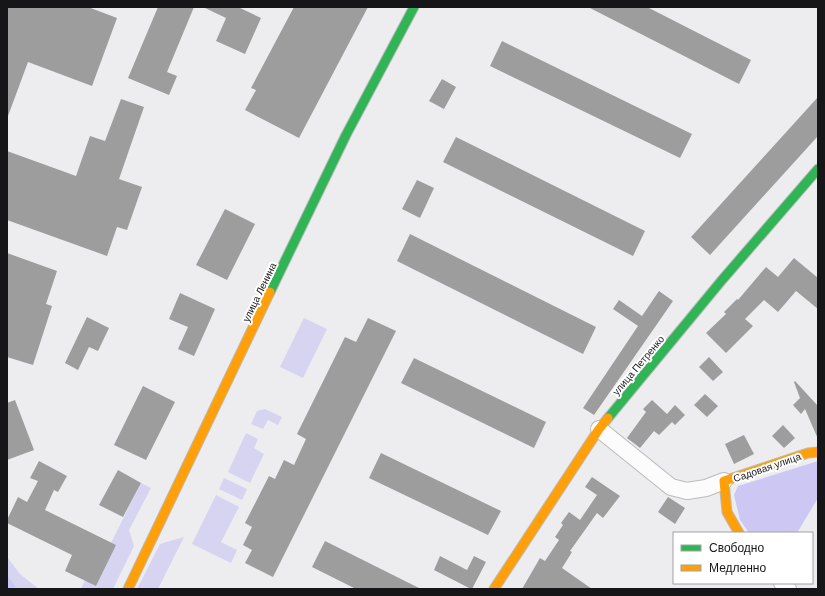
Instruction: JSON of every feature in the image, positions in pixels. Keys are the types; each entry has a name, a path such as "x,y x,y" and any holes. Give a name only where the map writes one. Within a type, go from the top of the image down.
{"street":[{"name":"улица Ленина","path":"128,589 212,411 346,135 414,7"},
{"name":"улица Петренко","path":"494,589 599,429 722,280 818,169"},
{"path":"599,429 671,487 687,491 706,488 724,481"},
{"name":"Садовая улица","path":"737,532 727,512 724,481 808,453 818,452"}],"shaded area":[{"path":"304,318 327,329 303,378 280,367"},
{"path":"265,409 282,417 278,425 268,420 263,429 251,424 257,411"},
{"path":"246,433 258,439 254,448 264,454 250,483 228,472"},
{"path":"818,461 818,498 798,532 748,532 740,520 734,495 738,486"},
{"path":"224,478 247,489 242,500 219,489"},
{"path":"141,483 151,488 129,530 134,546 113,589 81,589 85,580 116,545 111,543"},
{"path":"216,495 239,507 221,542 237,550 231,563 192,544"},
{"path":"184,537 158,589 137,589 160,544"},
{"path":"7,557 20,574 39,589 7,589"},
{"path":"7,575 16,587 7,589"}],"building":[{"path":"7,7 88,7 117,18 92,86 28,62 7,116"},
{"path":"158,7 194,7 167,72 177,76 169,95 128,78"},
{"path":"203,7 238,7 261,18 245,54 216,41 226,18"},
{"path":"294,7 368,7 299,138 245,110 256,90 251,88"},
{"path":"588,7 647,7 751,60 739,84"},
{"path":"502,41 692,134 680,158 490,66"},
{"path":"442,79 456,87 444,109 429,101"},
{"path":"818,97 818,136 710,255 691,237"},
{"path":"121,99 144,107 119,179 142,187 127,230 117,227 107,256 7,220 7,151 76,176 90,136 105,141"},
{"path":"456,137 645,231 633,256 443,162"},
{"path":"417,180 434,188 420,218 402,209"},
{"path":"225,209 255,224 227,280 196,265"},
{"path":"410,234 596,327 583,354 397,261"},
{"path":"7,253 57,271 46,304 52,306 33,365 7,357"},
{"path":"794,258 818,278 818,309 796,291 778,312 764,300 745,319 753,326 726,353 706,333 726,314 724,312 737,299 738,300 766,267 778,277"},
{"path":"659,291 673,301 594,415 583,408 638,326 613,309 619,300 642,316"},
{"path":"180,293 215,309 194,356 178,349 188,327 169,319"},
{"path":"87,317 109,328 98,351 89,347 78,370 65,363"},
{"path":"368,318 396,331 273,577 245,563 252,550 243,545 252,527 245,523 269,476 275,479 284,460 294,465 306,439 297,434 345,337 356,342"},
{"path":"709,357 723,372 713,381 699,367"},
{"path":"414,358 546,422 534,448 401,383"},
{"path":"795,381 818,406 818,439 805,409 801,414 793,405 800,398 794,382"},
{"path":"143,386 175,402 146,460 114,445"},
{"path":"705,394 718,406 707,417 694,405"},
{"path":"15,400 34,450 7,460 7,403"},
{"path":"652,400 667,414 675,405 685,415 675,425 672,422 659,435 654,431 640,448 627,438 646,412 643,409"},
{"path":"783,425 795,438 784,448 772,436"},
{"path":"744,435 754,454 734,464 725,444"},
{"path":"381,453 501,511 488,535 369,478"},
{"path":"39,461 67,476 58,492 54,490 45,510 116,545 96,586 65,571 72,555 7,523 18,497 27,502 38,481 30,478"},
{"path":"118,470 141,483 123,517 99,505"},
{"path":"592,477 620,496 603,518 597,513 570,551 572,552 562,568 592,589 522,589 540,558 545,561 559,540 555,537 563,525 561,523 569,512 580,520 597,495 585,487"},
{"path":"668,497 685,508 675,524 658,512"},
{"path":"325,541 421,589 356,589 312,567"},
{"path":"440,556 467,570 474,556 486,562 471,589 434,570"}],"traffic: fast":[{"path":"270,292 346,135 414,7"},
{"path":"608,418 722,280 818,169"}],"traffic: slow":[{"path":"128,589 270,292"},
{"path":"494,589 599,429 608,418"},
{"path":"738,532 727,512 724,481 808,453 818,452"}]}
